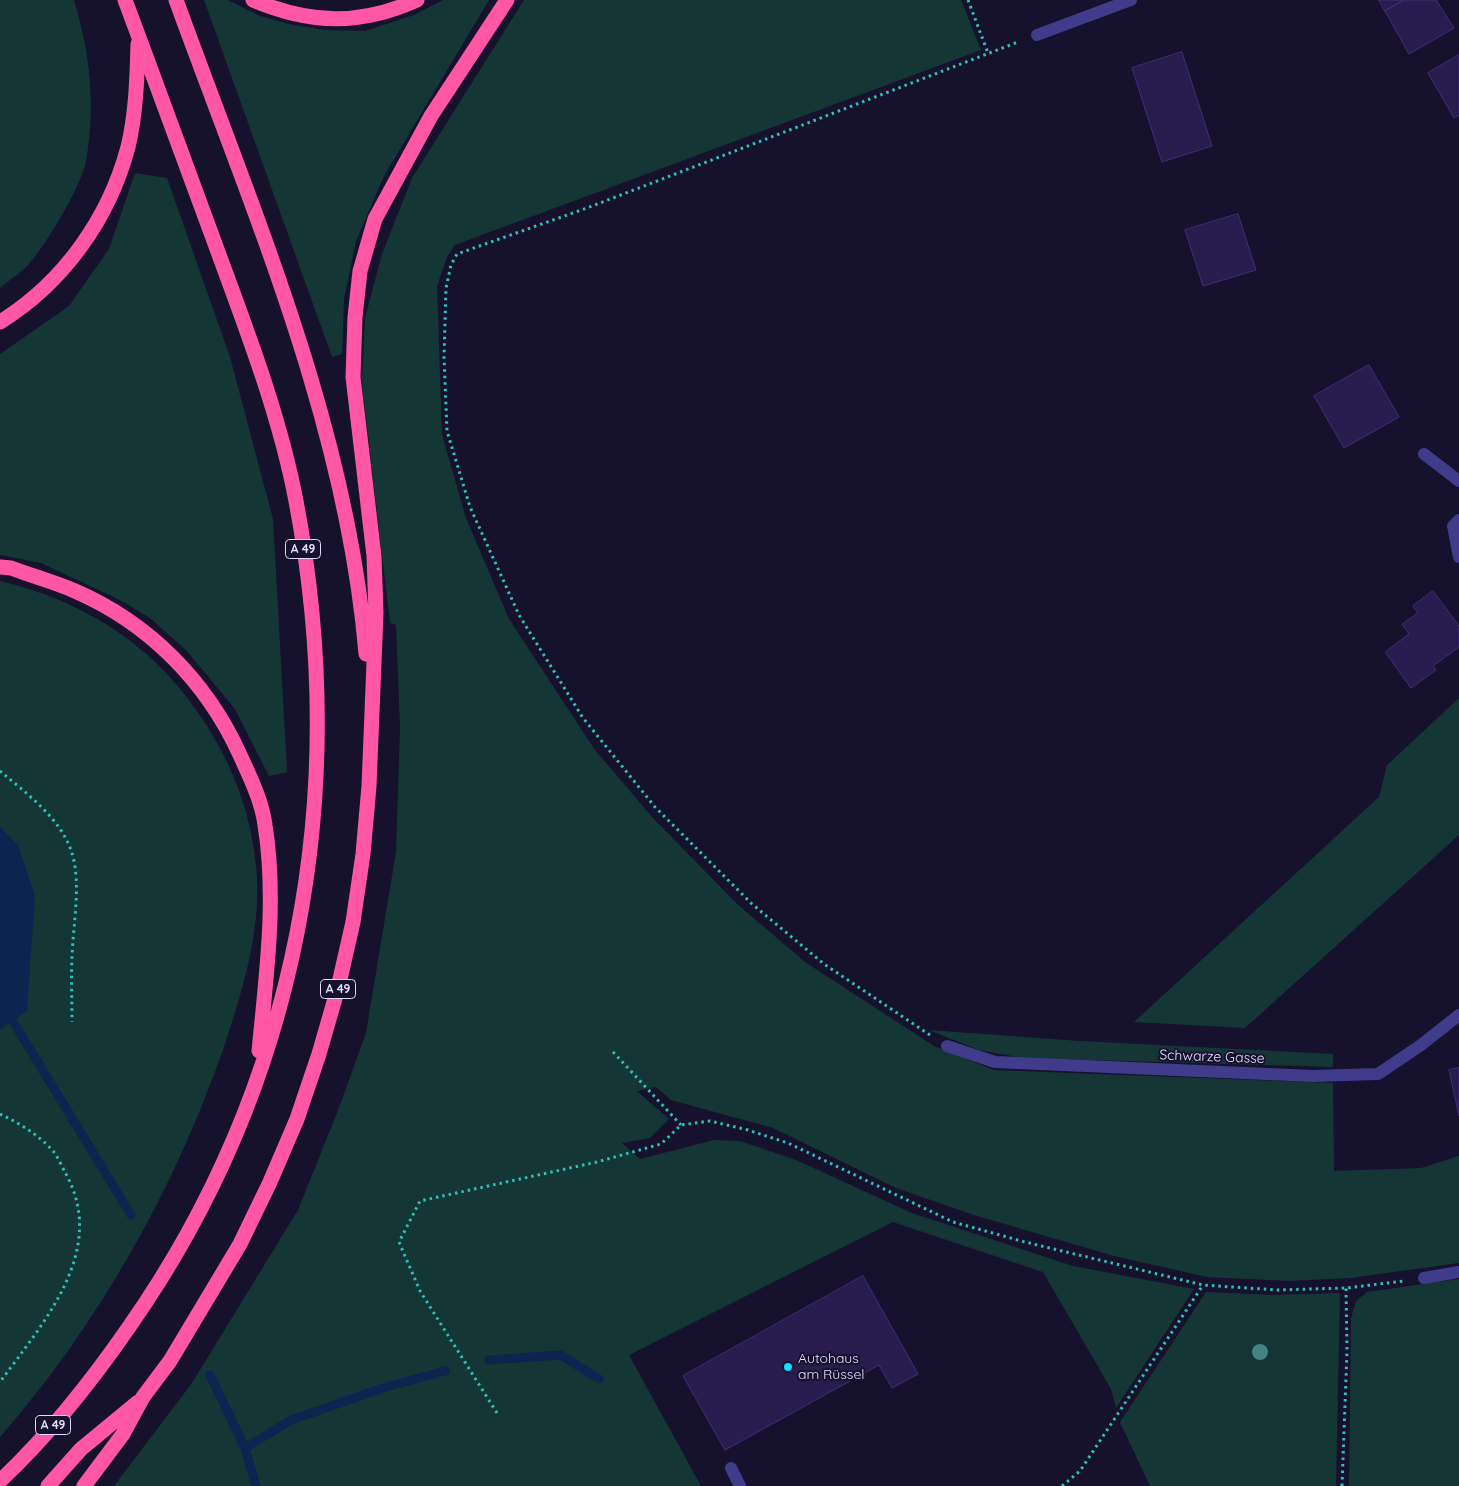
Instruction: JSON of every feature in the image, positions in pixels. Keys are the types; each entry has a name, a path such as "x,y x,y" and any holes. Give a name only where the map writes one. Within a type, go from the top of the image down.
{"highway":[{"name":"A 49","path":"0,1481 56,1421 102,1366 148,1300 190,1230 214,1182 257,1083 286,984 303,904 313,841 318,760 317,683 310,595 295,499 272,406 234,295 124,0"},
{"name":"A 49","path":"48,1486 81,1449 143,1397 170,1361 240,1244 289,1137 319,1054 338,988 356,902 369,786 371,717 364,632 352,547 332,454 278,278 176,0"},
{"path":"253,0 294,14 328,19 380,15 417,0"},
{"path":"371,717 376,613 374,556 353,377 355,317 360,271 375,219 431,116 507,0"},
{"path":"0,322 40,292 65,267 86,240 104,210 118,179 128,146 134,112 138,35"},
{"path":"0,567 11,568 76,591 131,622 182,665 212,702 233,739 254,785 265,823 270,865 270,905 257,1083"},
{"path":"84,1486 123,1434 143,1397"}],"street":[{"path":"1037,35 1130,0"},
{"path":"1424,454 1459,481"},
{"path":"1459,520 1453,526 1459,557"},
{"name":"Schwarze Gasse","path":"947,1046 995,1062 1313,1076 1378,1074 1421,1045 1459,1015"},
{"path":"1424,1278 1459,1272"},
{"path":"731,1468 740,1486"}],"path":[{"path":"968,0 988,53"},
{"path":"947,1046 824,964 752,904 655,807 583,718 519,615 470,507 447,431 444,357 446,288 452,264 457,254 587,208 1037,35"},
{"path":"0,771 32,798 58,828 71,851 76,887 72,959 72,1022"},
{"path":"613,1052 681,1126"},
{"path":"0,1114 20,1123 53,1151 72,1186 80,1223 78,1250 69,1278 45,1320 0,1382"},
{"path":"497,1413 420,1291 399,1242 420,1201 597,1162 661,1144 681,1126 710,1121 748,1130 788,1144 953,1222 1025,1242 1203,1286 1277,1290 1346,1288 1424,1278"},
{"path":"1062,1486 1080,1471 1203,1286"},
{"path":"1342,1486 1347,1351 1346,1288"}],"green space":[{"path":"0,0 74,0 84,40 90,80 91,120 86,161 71,199 36,255 26,267 0,288"},
{"path":"204,0 228,0 260,16 293,25 325,30 365,31 414,15 443,0 489,0 384,176 356,241 344,299 342,354 332,357"},
{"path":"524,0 961,0 981,50 455,245 447,257 437,286 442,435 466,518 509,619 595,750 653,818 736,903 805,962 934,1046 994,1070 1333,1083 1334,1171 1421,1168 1459,1156 1459,1263 1350,1278 1290,1281 1207,1277 1114,1256 974,1215 896,1188 773,1128 671,1100 656,1087 637,1091 669,1119 650,1138 622,1143 640,1159 714,1140 740,1141 796,1160 912,1213 1073,1266 1194,1289 1116,1408 1111,1389 1043,1272 893,1222 629,1355 701,1486 114,1486 192,1383 298,1210 337,1113 366,1033 396,852 400,727 396,625 390,623 362,383 365,318 382,254 412,178"},
{"path":"135,173 167,178 230,357 273,519 287,772 269,776 235,709 186,650 150,618 120,600 41,563 0,555 0,354 69,306 109,249"},
{"path":"0,581 57,599 84,611 133,643 176,683 219,746 238,788 251,831 255,854 257,899 253,942 243,984 224,1047 182,1152 158,1203 131,1252 70,1348 36,1394 0,1437"},
{"path":"1459,698 1459,835 1245,1028 1134,1022 1379,797 1387,765"},
{"path":"929,1030 1080,1041 1333,1054 1333,1067 1023,1058 979,1050"},
{"path":"1459,1279 1459,1486 1349,1486 1351,1318 1356,1301 1367,1292"},
{"path":"1206,1292 1273,1295 1340,1293 1336,1486 1150,1486 1120,1422"}],"water":[{"path":"0,827 18,845 35,896 27,1011 0,1030"}],"building":[{"path":"1379,0 1404,0 1385,11"},
{"path":"1404,0 1436,0 1454,28 1409,54 1385,11"},
{"path":"1182,52 1212,146 1162,162 1132,68"},
{"path":"1459,55 1459,115 1454,118 1428,73"},
{"path":"1238,214 1256,270 1203,286 1185,230"},
{"path":"1369,365 1399,417 1344,448 1314,396"},
{"path":"1433,591 1459,626 1459,647 1433,666 1436,670 1411,688 1385,652 1409,634 1402,624 1418,613 1413,606"},
{"path":"1459,1068 1459,1116 1449,1070"},
{"path":"863,1276 918,1374 892,1388 879,1365 725,1450 683,1376"}],"waterway":[{"path":"0,1000 131,1215"},
{"path":"489,1360 561,1355 599,1379"},
{"path":"245,1448 291,1420 386,1387 445,1371"},
{"path":"210,1375 245,1448 256,1486"}],"place":[{"name":"Autohaus am Rüssel","path":"788,1367"}]}
